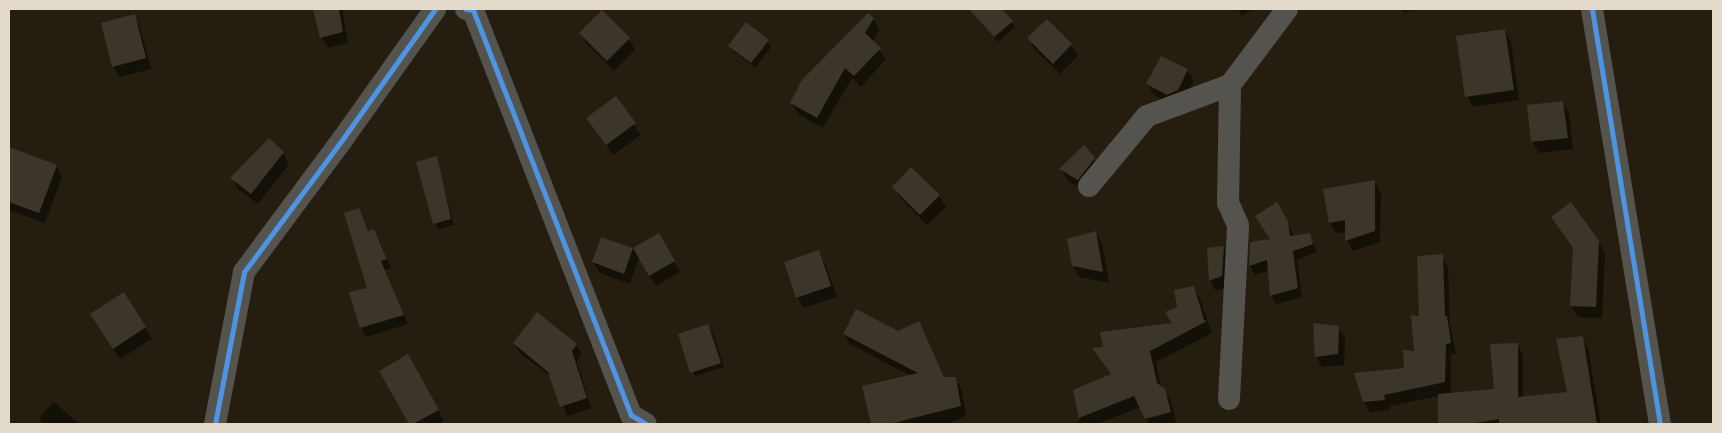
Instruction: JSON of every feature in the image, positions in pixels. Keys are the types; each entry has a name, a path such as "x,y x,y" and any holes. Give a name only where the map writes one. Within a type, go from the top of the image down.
{"street":[{"path":"216,424 244,272 342,140 434,9"},
{"path":"466,9 473,10 631,415 646,424"},
{"path":"1089,186 1148,116 1230,85 1287,9"},
{"path":"1592,9 1660,424"},
{"path":"1229,399 1238,225 1228,203 1230,85"}],"building":[{"path":"313,9 339,9 343,32 320,38"},
{"path":"969,9 1002,9 1013,21 994,37"},
{"path":"602,10 630,38 607,61 579,33"},
{"path":"868,13 874,18 865,33 881,48 854,76 845,68 817,118 790,103 802,80"},
{"path":"135,14 146,58 112,67 101,23"},
{"path":"1047,19 1072,44 1053,64 1027,38"},
{"path":"746,22 769,40 751,63 728,46"},
{"path":"1505,29 1514,90 1465,97 1456,36"},
{"path":"1161,56 1188,69 1178,90 1167,95 1146,84"},
{"path":"616,96 636,123 606,145 586,118"},
{"path":"1563,101 1568,138 1531,142 1527,105"},
{"path":"269,138 284,152 251,194 230,178"},
{"path":"1084,145 1095,158 1078,180 1059,169"},
{"path":"9,147 57,165 39,213 9,202"},
{"path":"437,156 451,219 433,224 416,162"},
{"path":"911,167 940,195 920,215 892,187"},
{"path":"1375,180 1375,231 1345,241 1345,220 1329,223 1323,189"},
{"path":"1277,202 1288,221 1290,236 1310,233 1313,244 1293,251 1298,288 1270,296 1267,260 1249,266 1250,242 1270,239 1255,216"},
{"path":"1571,202 1599,241 1596,307 1570,306 1573,248 1551,217"},
{"path":"359,208 368,231 374,229 387,259 381,261 404,315 360,328 349,292 367,288 344,213"},
{"path":"1096,231 1103,272 1072,266 1067,239"},
{"path":"659,233 675,261 649,276 633,248"},
{"path":"601,237 633,248 624,274 592,262"},
{"path":"1224,246 1222,276 1209,281 1207,248"},
{"path":"819,250 831,286 796,298 784,262"},
{"path":"1443,254 1445,316 1447,316 1451,343 1446,344 1445,382 1384,395 1385,400 1363,402 1354,373 1404,368 1403,350 1414,351 1411,315 1419,316 1417,256"},
{"path":"1194,286 1204,320 1207,321 1150,351 1157,383 1165,389 1171,412 1145,419 1134,396 1079,418 1073,390 1111,374 1092,348 1103,347 1100,332 1172,323 1165,312 1177,307 1174,290"},
{"path":"124,292 146,327 113,349 90,314"},
{"path":"856,309 898,331 919,321 944,377 956,377 961,406 889,424 871,424 862,386 918,373 843,334"},
{"path":"537,312 577,344 572,351 587,398 560,407 548,372 513,343"},
{"path":"1313,323 1339,326 1338,354 1315,357"},
{"path":"708,324 721,363 690,373 678,334"},
{"path":"1583,336 1597,424 1499,424 1499,419 1470,424 1438,424 1438,394 1494,389 1490,344 1518,343 1518,397 1567,392 1556,339"},
{"path":"408,354 439,410 413,424 409,424 379,371"}],"cycle path":[{"path":"215,424 244,272 342,140 435,9"},
{"path":"466,9 473,10 631,415 646,424"},
{"path":"1592,9 1660,424"}]}
